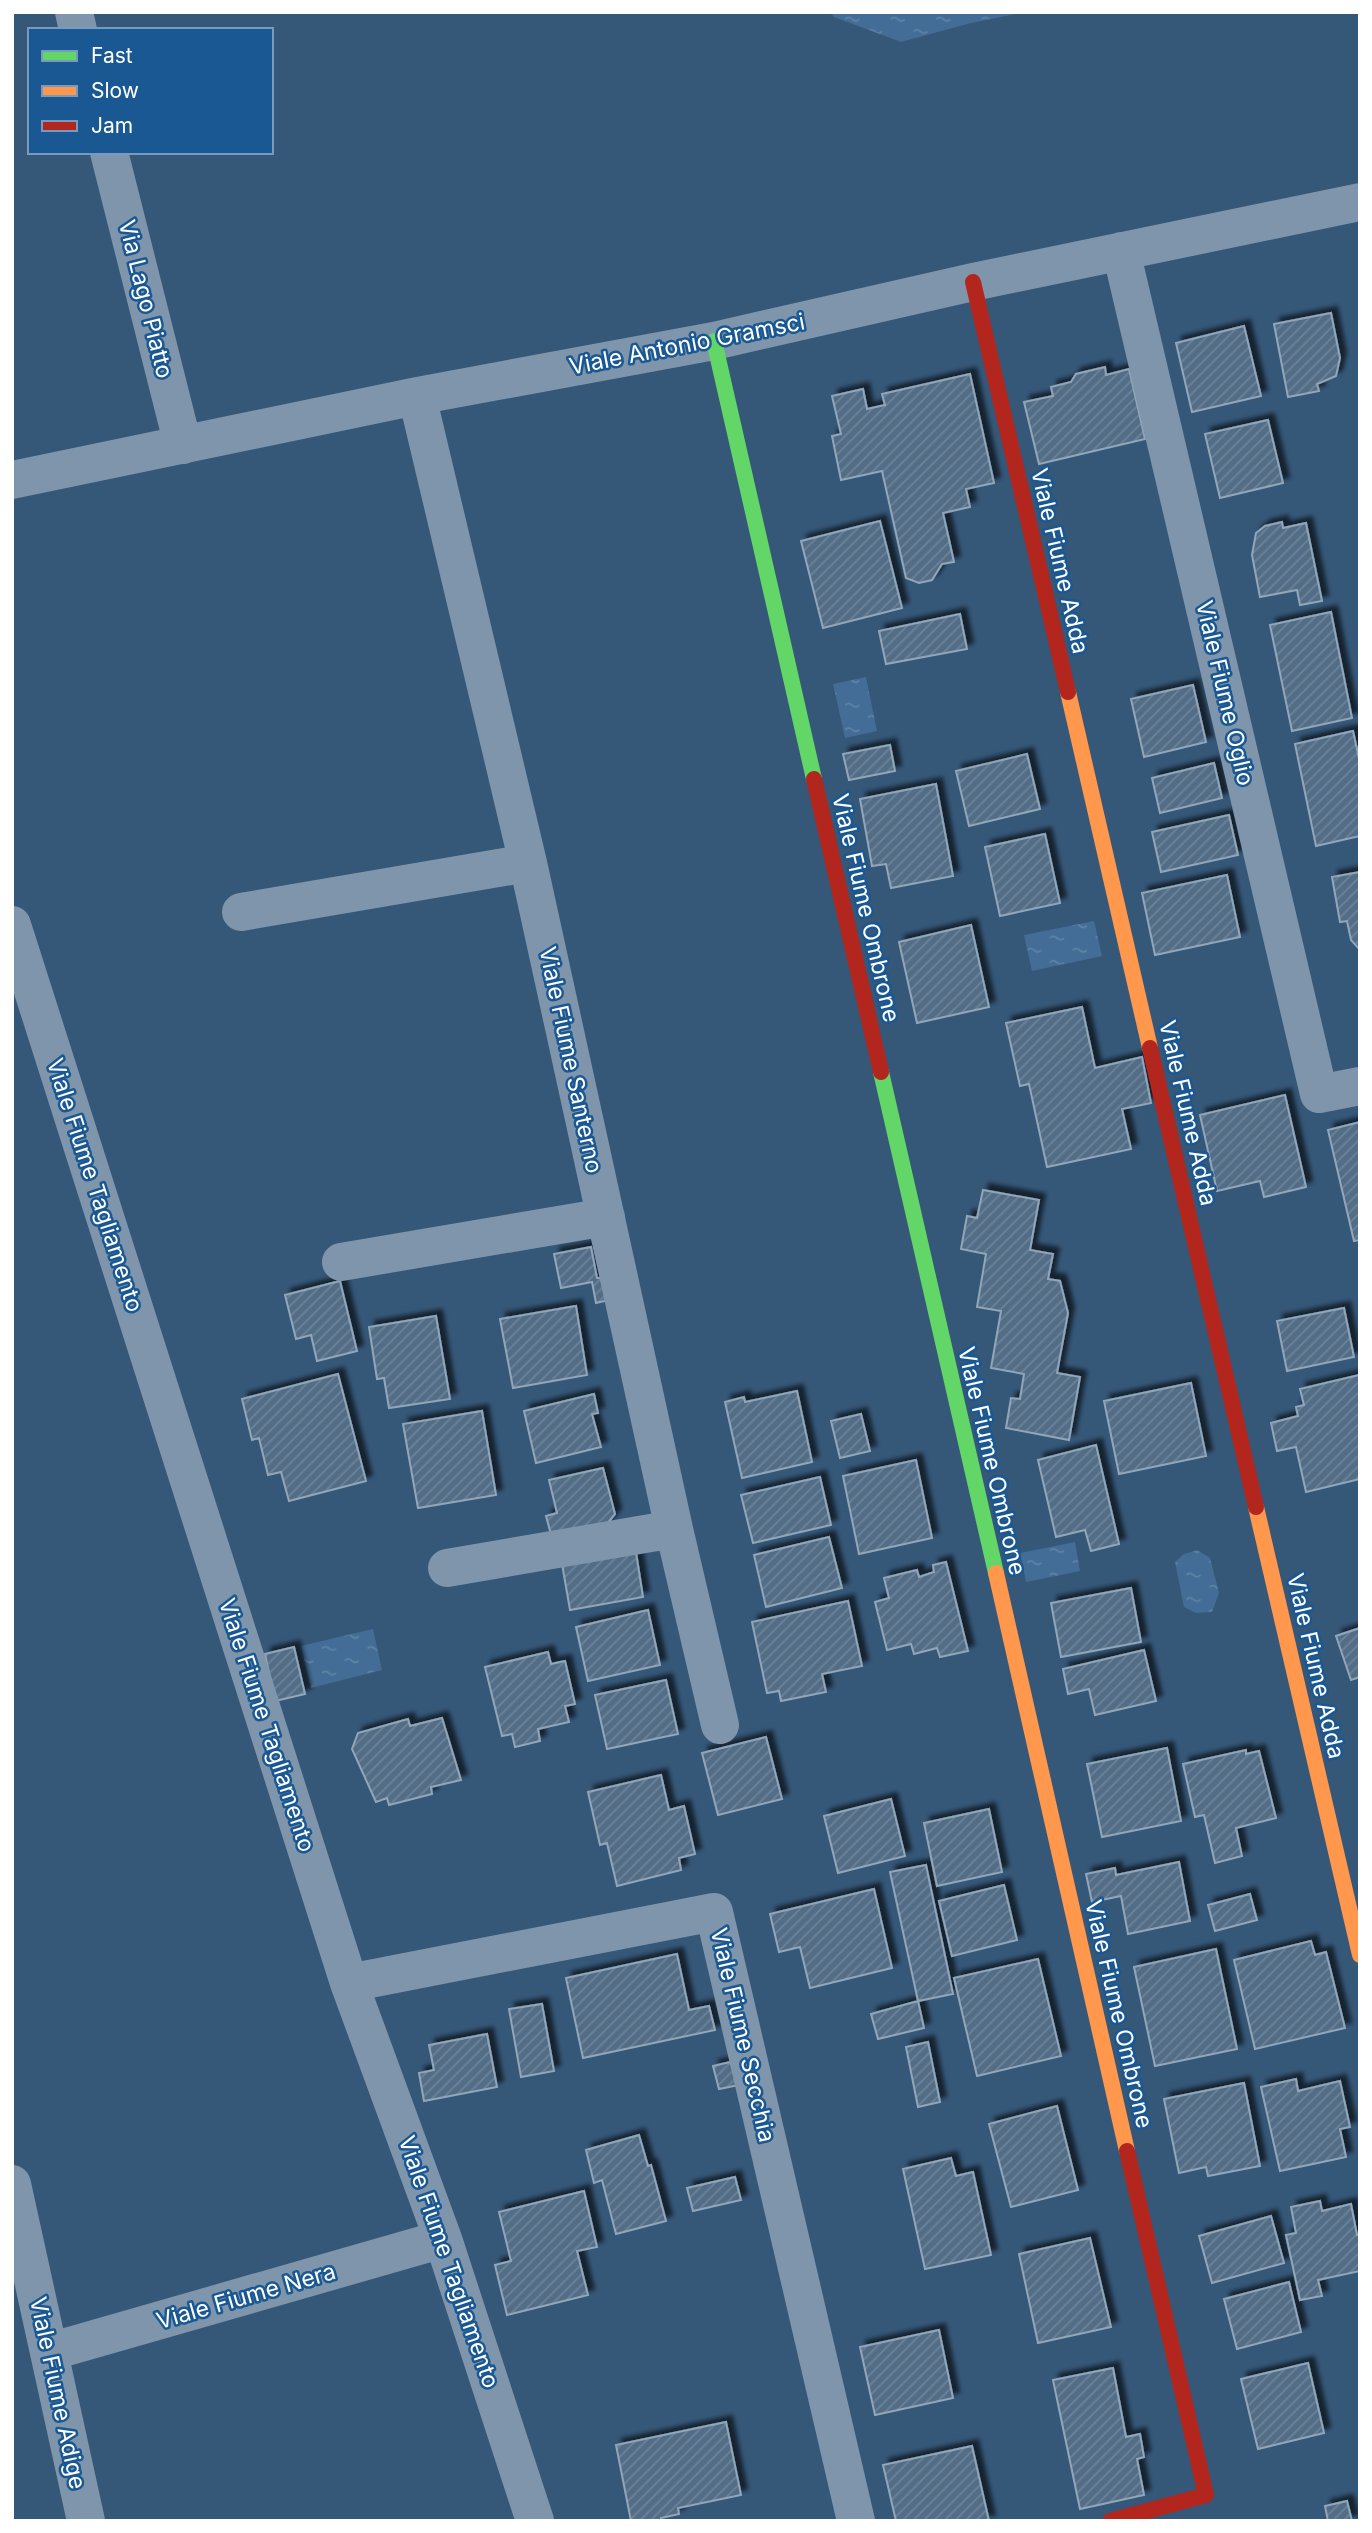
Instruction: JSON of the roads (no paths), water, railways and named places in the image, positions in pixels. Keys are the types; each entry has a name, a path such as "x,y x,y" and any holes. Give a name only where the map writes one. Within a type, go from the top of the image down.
{"street":[{"name":"Via Lago Piatto","path":"110,154 183,445"},
{"name":"Viale Antonio Gramsci","path":"12,480 417,396 714,341 973,282 1360,202"},
{"name":"Viale Fiume Oglio","path":"1121,251 1319,1094 1360,1086"},
{"name":"Viale Fiume Adda","path":"973,282 1360,1955"},
{"name":"Viale Fiume Ombrone","path":"714,341 1206,2494 1110,2521"},
{"name":"Viale Fiume Santerno","path":"417,396 528,863 674,1529 720,1724"},
{"path":"241,912 528,863"},
{"name":"Viale Fiume Tagliamento","path":"12,925 349,1983 443,2239 535,2521"},
{"path":"341,1262 606,1217"},
{"path":"447,1568 674,1529"},
{"name":"Viale Fiume Secchia","path":"349,1983 714,1912 856,2521"},
{"name":"Viale Fiume Adige","path":"12,2184 86,2521"},
{"name":"Viale Fiume Nera","path":"49,2353 443,2239"}],"water":[{"path":"830,12 1025,12 901,42 834,17"},
{"path":"866,677 877,731 845,738 833,684"},
{"path":"1094,921 1102,956 1032,971 1024,935"},
{"path":"1075,1542 1080,1571 1026,1582 1020,1553"},
{"path":"1197,1550 1210,1558 1219,1593 1212,1612 1196,1613 1184,1607 1175,1562 1184,1554"},
{"path":"373,1629 382,1670 311,1688 301,1646"}]}
